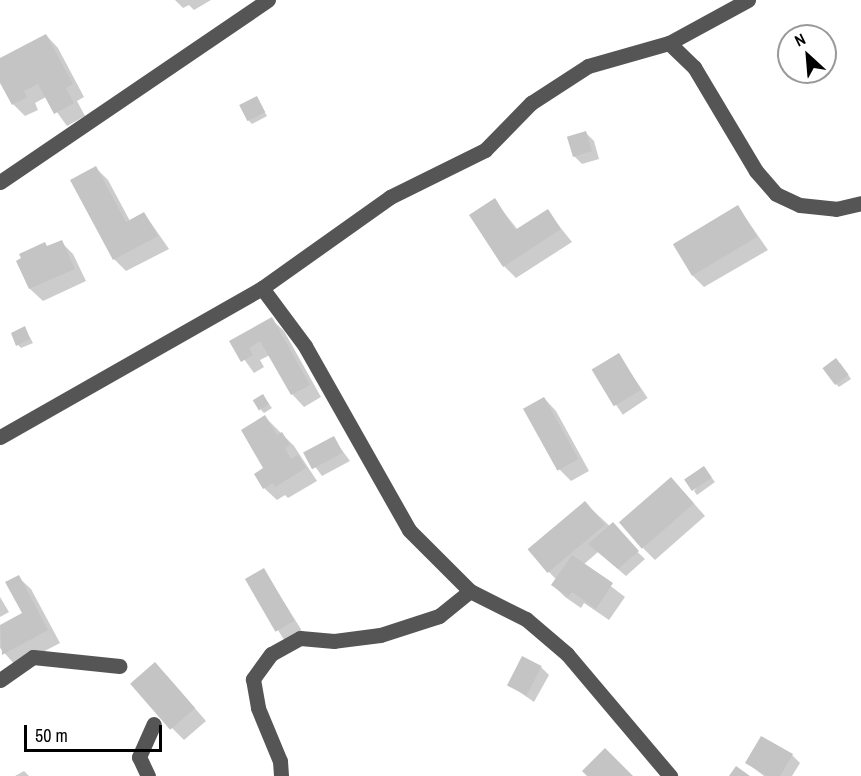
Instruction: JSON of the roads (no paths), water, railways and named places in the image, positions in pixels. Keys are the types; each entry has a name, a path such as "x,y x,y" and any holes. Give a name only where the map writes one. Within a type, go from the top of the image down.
{"street":[{"path":"0,182 268,0"},
{"path":"0,437 262,288 390,197 485,150 531,103 588,66 669,43 748,0"},
{"path":"669,43 694,67 756,171 776,194 800,205 836,209 861,203"},
{"path":"262,288 304,346 409,530 470,591 526,619 567,654 670,776"},
{"path":"282,776 280,761 258,708 254,679 271,654 300,638 334,641 380,635 439,616 470,591"},
{"path":"0,680 33,657 120,666"},
{"path":"148,776 139,757 154,724"}]}
